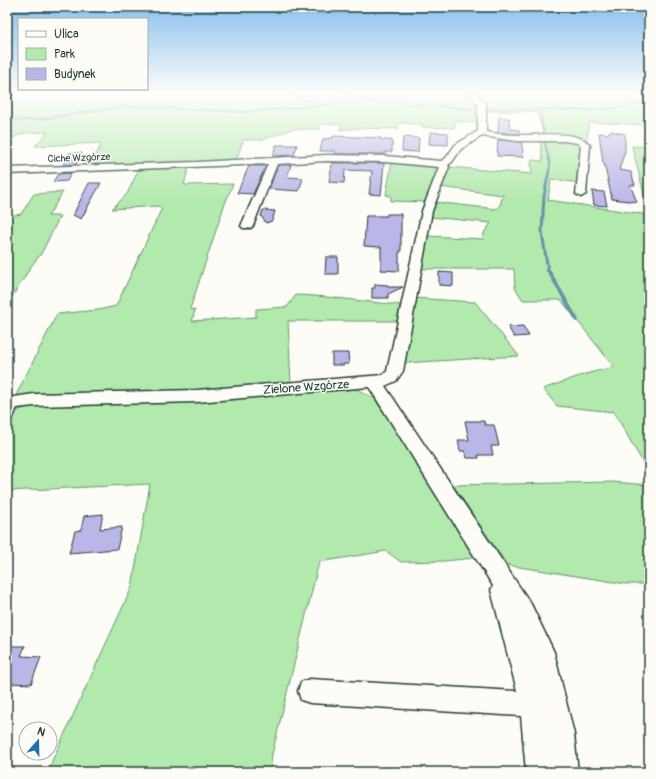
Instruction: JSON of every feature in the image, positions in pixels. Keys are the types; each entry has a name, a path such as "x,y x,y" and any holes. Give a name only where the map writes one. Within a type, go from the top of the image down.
{"street":[{"path":"443,164 449,160 458,147 480,133 506,137 576,139 583,141 586,145 581,194"},
{"name":"Ciche Wzgórze","path":"7,171 212,164 274,160 372,159 443,164"},
{"path":"247,226 274,160"},
{"name":"Zielone Wzgórze","path":"8,406 34,400 197,396 374,382 389,379 395,371 427,212 444,167 443,164"},
{"path":"374,382 523,612 542,652 561,734 565,772"},
{"path":"496,572 511,617 526,674 532,704 539,772"},
{"path":"310,691 532,704"}],"green space":[{"path":"7,130 288,130 262,140 243,140 236,161 85,166 99,150 101,143 35,146 48,132 24,133 7,141"},
{"path":"543,130 588,130 587,139 542,136"},
{"path":"568,139 582,144 580,183 551,179 548,200 649,215 649,223 644,223 643,232 649,235 649,473 614,412 557,406 543,389 585,374 614,367 561,300 523,300 515,288 514,269 420,269 428,236 483,239 484,233 491,223 431,217 434,202 496,209 500,205 503,195 440,187 448,167 532,174 531,160 543,161 540,140"},
{"path":"632,146 649,147 649,214"},
{"path":"392,161 401,164 403,162 436,165 440,167 426,202 391,201 391,196 386,195"},
{"path":"189,166 184,185 233,184 224,206 190,309 195,310 192,321 256,317 256,309 287,307 296,295 400,305 397,321 288,321 291,384 180,393 14,399 57,314 98,310 116,306 162,208 158,206 112,209 127,194 140,167"},
{"path":"63,192 48,216 60,216 41,254 32,265 7,305 7,216 21,214 34,194"},
{"path":"413,298 475,302 519,356 403,363"},
{"path":"356,389 374,398 409,449 475,558 444,561 401,562 386,551 319,562 272,754 270,772 47,772 52,761 58,761 58,748 132,587 150,484 7,491 7,431 13,413 26,407 43,404 94,405"},
{"path":"613,482 649,485 649,584 626,584 507,565 453,485"}],"building":[{"path":"498,130 519,130 519,134 498,132"},
{"path":"611,131 625,134 625,151 619,170 631,172 635,185 630,185 637,202 612,199 603,163 599,133 608,134"},
{"path":"430,132 448,133 448,145 429,144"},
{"path":"333,136 381,138 381,140 392,140 392,152 385,152 385,154 334,154 334,151 320,151 323,139 333,138"},
{"path":"403,137 419,138 418,152 402,151"},
{"path":"498,140 521,142 524,157 497,156"},
{"path":"276,145 297,145 294,155 273,156"},
{"path":"69,153 82,153 76,164 63,165"},
{"path":"332,163 384,163 381,195 369,194 372,171 345,170 344,183 329,182"},
{"path":"278,165 291,165 287,177 303,178 299,191 269,189"},
{"path":"249,166 266,166 253,194 237,193"},
{"path":"71,173 67,181 53,182 58,174"},
{"path":"89,183 101,183 81,219 73,215"},
{"path":"592,191 604,192 607,206 594,205"},
{"path":"263,210 275,211 272,221 266,223 261,216"},
{"path":"387,214 401,214 401,252 399,252 399,271 381,270 381,247 364,246 366,216 387,216"},
{"path":"326,257 338,257 338,274 325,274"},
{"path":"439,272 453,273 453,286 439,285"},
{"path":"375,284 388,285 388,287 403,287 388,294 388,298 372,298 372,288 375,288"},
{"path":"523,326 529,336 514,337 508,327"},
{"path":"332,353 348,353 349,364 332,365"},
{"path":"465,421 484,421 485,425 494,425 499,446 491,446 493,455 478,455 479,458 467,458 465,451 460,451 458,440 469,440"},
{"path":"103,514 100,529 122,527 117,549 69,553 75,531 81,530 84,516"},
{"path":"7,646 25,646 21,656 41,657 31,684 7,683"}],"waterway":[{"path":"543,130 544,135"},
{"path":"544,139 550,164 549,172"},
{"path":"548,271 542,232 544,196 549,171"},
{"path":"548,270 577,320"}]}
